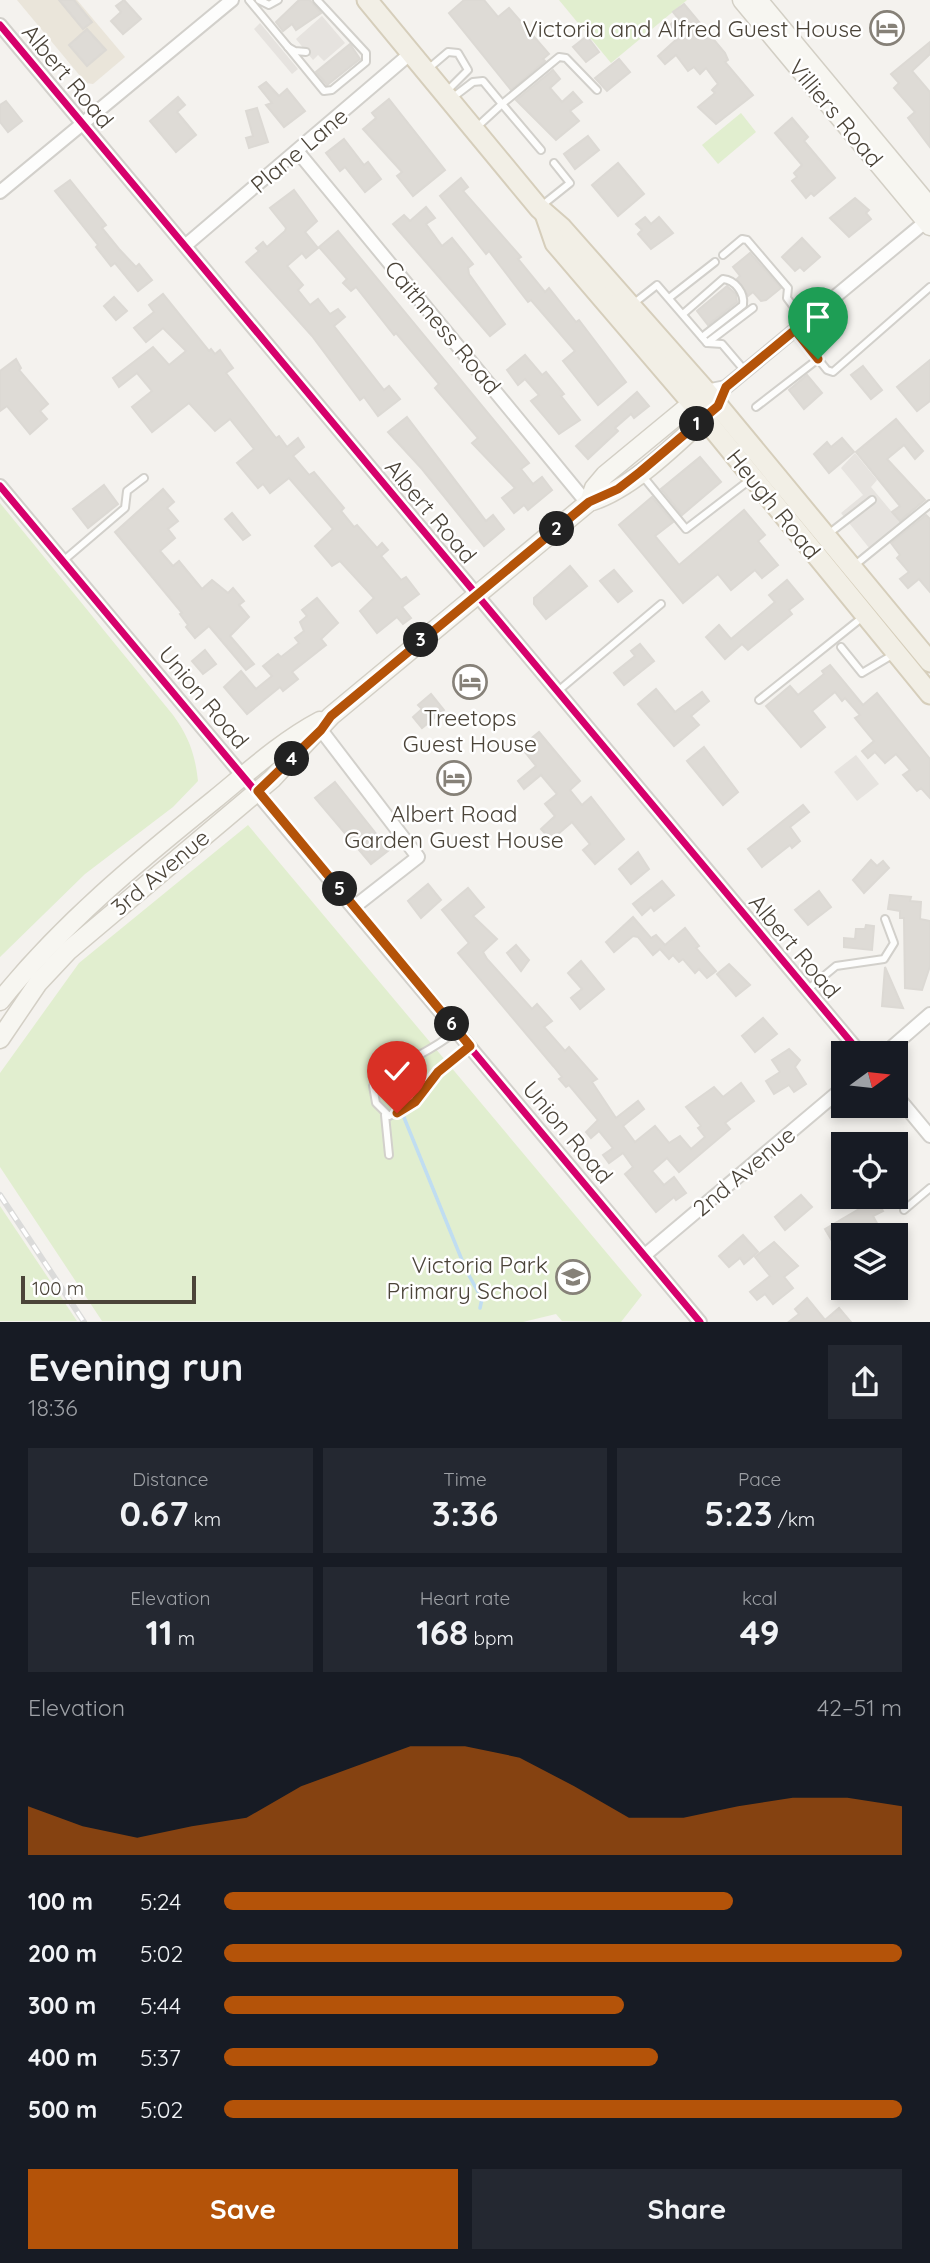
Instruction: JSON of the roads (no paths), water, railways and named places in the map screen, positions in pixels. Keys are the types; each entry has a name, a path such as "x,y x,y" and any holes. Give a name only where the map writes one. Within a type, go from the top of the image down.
{"main road":[{"name":"Heugh Road","path":"367,0 542,211 555,243 625,312 705,405 826,536 930,662"},
{"name":"Heugh Road","path":"705,405 752,478 930,694"}],"street":[{"path":"0,192 232,0"},
{"name":"Villiers Road","path":"741,0 929,218"},
{"name":"Villiers Road","path":"758,0 929,218"},
{"name":"Albert Road","path":"0,25 850,1041"},
{"name":"Plane Lane","path":"186,245 298,152 411,52"},
{"name":"Caithness Road","path":"298,152 588,503"},
{"name":"3rd Avenue","path":"0,1039 38,983 68,951 258,791 326,723 476,595 588,503 618,489 640,472 705,405 929,218"},
{"name":"3rd Avenue","path":"588,503 594,488 605,475 705,405"},
{"name":"Union Road","path":"0,486 700,1321"},
{"path":"326,723 418,857 354,907"},
{"name":"3rd Avenue","path":"0,1001 59,932 245,776 302,732 326,723"},
{"path":"899,1041 930,1014"},
{"name":"2nd Avenue","path":"645,1255 831,1098"},
{"path":"908,1109 930,1136"}],"lane":[{"path":"249,0 324,91 332,90 366,62 366,53 357,40 317,0"},
{"path":"259,0 269,5 278,0"},
{"path":"288,47 306,52"},
{"path":"426,70 448,52 458,53 468,69 447,96"},
{"path":"474,129 559,57 566,58 597,90"},
{"path":"447,96 478,80 483,81 541,150"},
{"path":"542,211 570,183 554,163"},
{"path":"723,255 742,239 747,240 788,288 787,298 800,326 818,359 827,370 833,372 930,287"},
{"path":"669,298 715,262"},
{"path":"682,314 723,279 736,285 743,293 743,305 704,340"},
{"path":"625,312 657,285 704,340 722,344 745,371"},
{"path":"704,340 753,308"},
{"path":"757,407 818,359"},
{"path":"640,472 686,529 752,478"},
{"path":"63,561 125,508 127,491 145,478"},
{"path":"826,536 872,500"},
{"path":"851,568 930,503"},
{"path":"557,692 661,604"},
{"path":"759,699 866,615"},
{"path":"841,647 862,673 896,653"},
{"path":"807,990 836,966 884,959 894,943 886,919"},
{"path":"389,1155 385,1115 376,1103 373,1086 403,1062 433,1050 457,1030"},
{"path":"385,1115 407,1108 438,1072 470,1046"},
{"path":"904,1210 930,1188"}],"waterway":[{"path":"403,1115 466,1270 482,1299 480,1308"}],"railway":[{"path":"0,1195 84,1322"}],"place":[{"name":"Victoria and Alfred Guest House","path":"887,28"},
{"name":"Treetops Guest House","path":"470,682"},
{"name":"Albert Road Garden Guest House","path":"454,778"},
{"name":"Victoria Park Primary School","path":"573,1277"}]}
